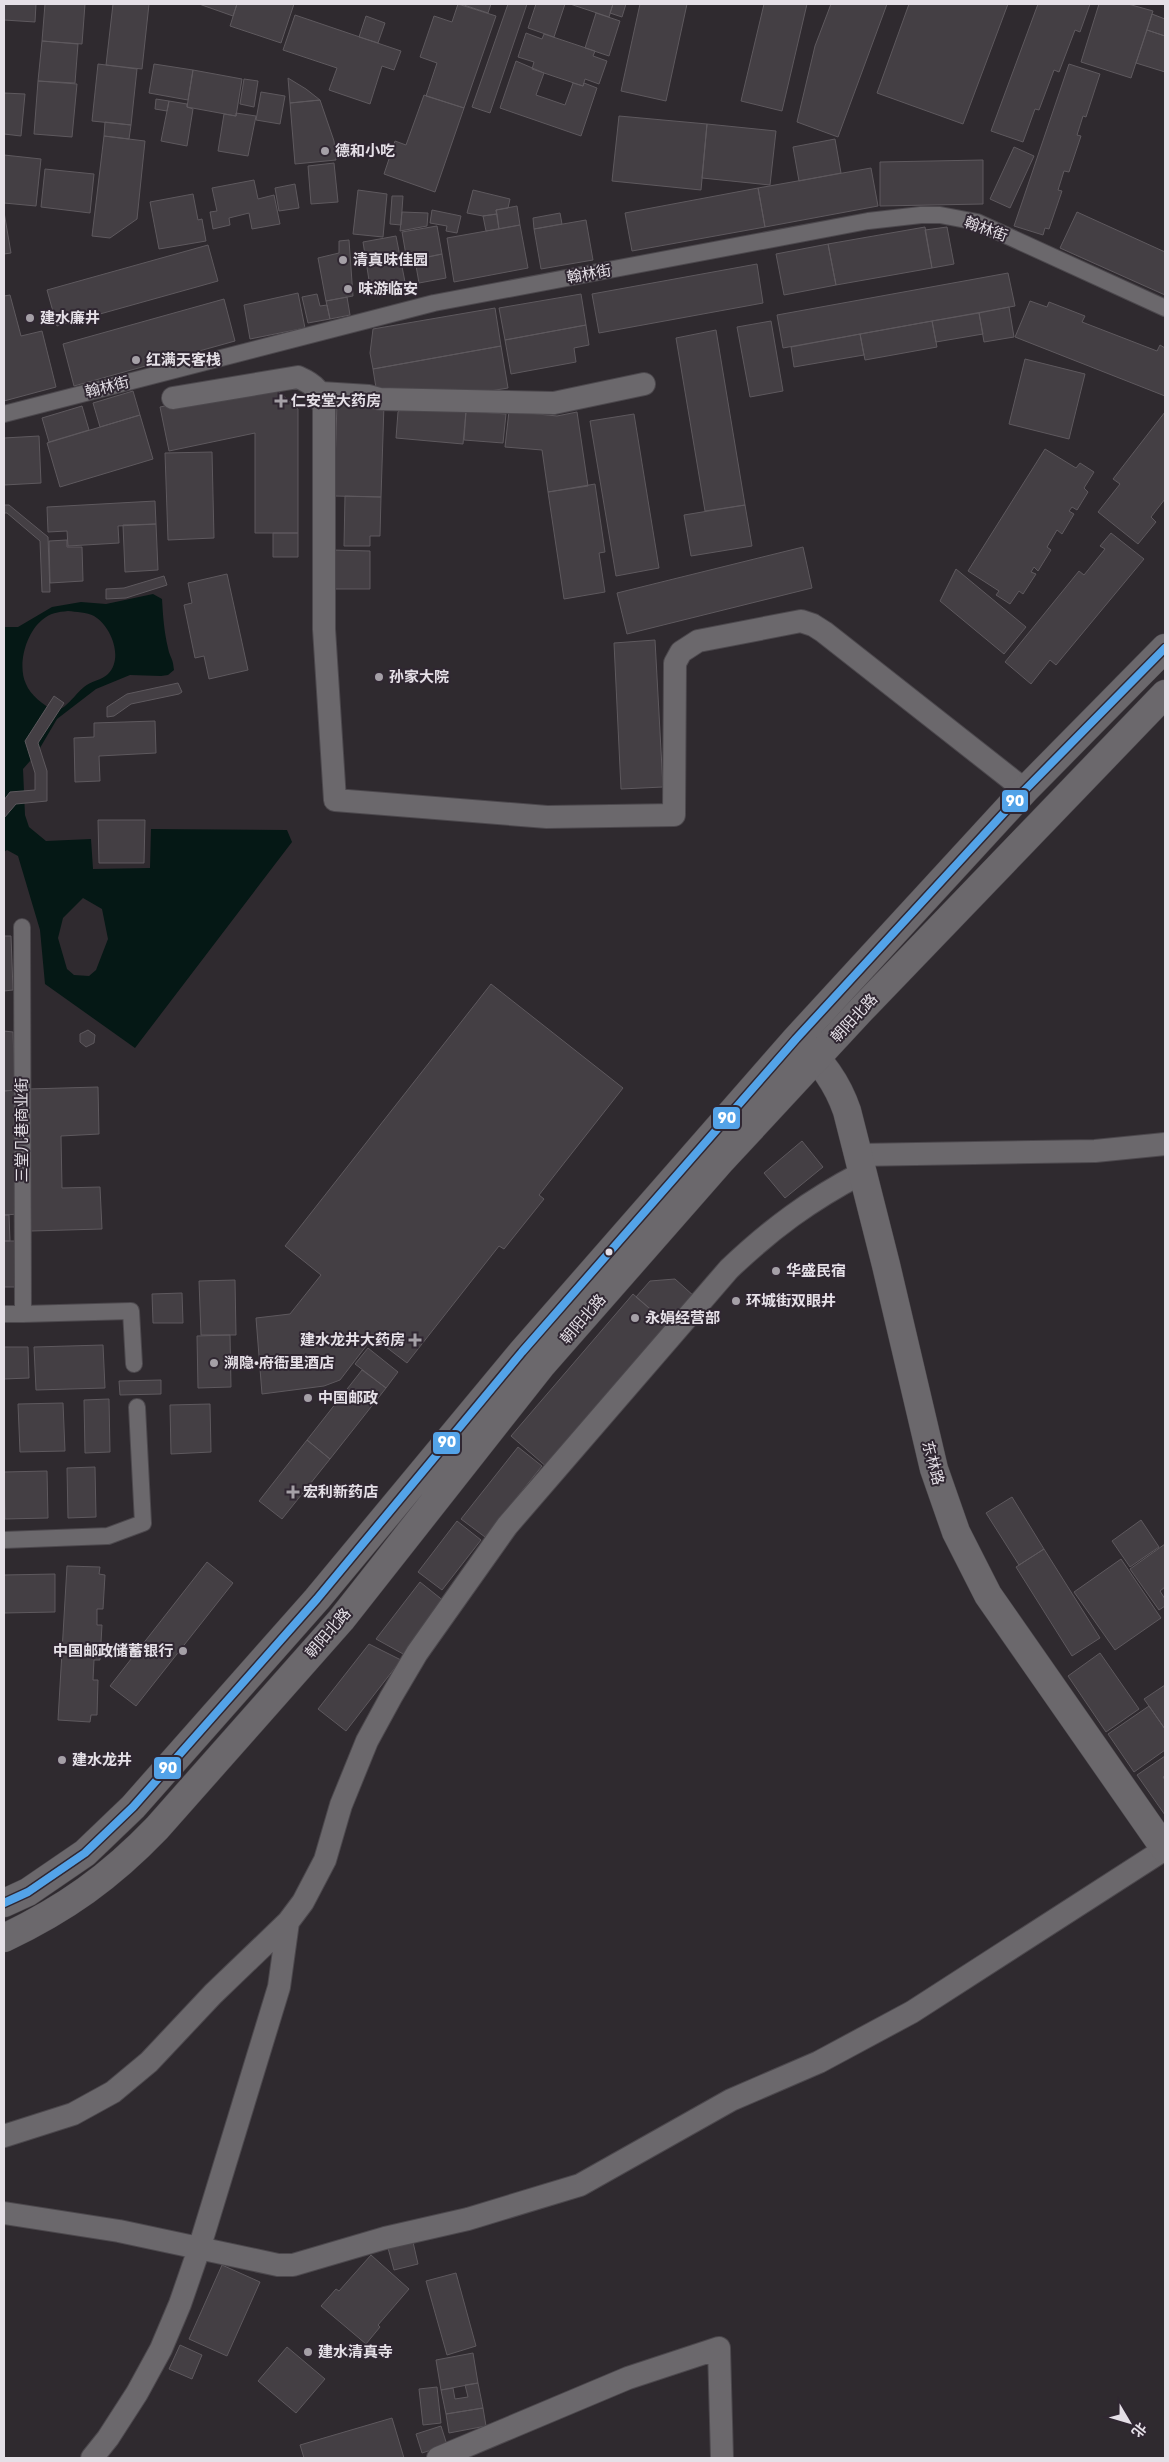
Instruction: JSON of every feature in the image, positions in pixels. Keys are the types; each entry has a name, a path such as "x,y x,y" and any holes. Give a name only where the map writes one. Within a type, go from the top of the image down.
{"main road":[{"name":"朝阳北路","path":"4,1903 28,1892 78,1858 110,1831 133,1807 317,1599 522,1352 796,1039 1025,790 1165,648"},
{"name":"朝阳北路","path":"4,1938 43,1920 75,1900 125,1860 157,1828 341,1620 541,1366 720,1162 817,1057 1165,694"},
{"name":"东林路","path":"796,1039 817,1057 840,1092 886,1264 934,1470 956,1532 988,1595 1165,1849"}],"street":[{"name":"翰林街","path":"4,414 434,303 868,221 921,215 940,215 977,222 1165,308"},
{"path":"173,398 298,377 307,380 321,393 369,396 380,399 554,403 644,384"},
{"path":"321,393 324,419 324,629 335,800 547,817 674,815 675,663 681,652 698,641 801,621 813,625 824,632 1025,790"},
{"name":"三堂几巷商业街","path":"22,927 23,1314"},
{"path":"4,2136 73,2114 113,2092 149,2062 213,1994 288,1922 303,1902 325,1860 353,1773 391,1697 422,1646 507,1526 729,1269 765,1235 860,1164 1095,1151 1165,1144"},
{"path":"4,1314 131,1311 134,1364"},
{"path":"4,1540 108,1536 143,1523 137,1407"},
{"path":"4,2213 119,2231 278,2265 293,2265 385,2238 468,2219 580,2185 731,2100 819,2062 912,2012 1165,1849"},
{"path":"92,2458 123,2416 161,2349 180,2304 199,2249 279,1987 288,1922"},
{"path":"438,2458 628,2378 719,2348 722,2458"}],"shaded area":[{"path":"153,594 162,599 166,636 174,670 168,675 161,676 130,675 96,689 57,719 37,753 23,769 25,815 29,827 46,841 91,839 93,869 150,868 151,829 287,830 292,842 135,1048 45,984 40,930 18,856 7,850 4,852 4,627 18,627 52,607 81,602 106,604","holes":["68,611 94,616 106,627 113,643 115,660 108,674 87,685 66,705 54,711 38,699 28,688 23,676 23,659 31,633 36,626 51,614","83,898 102,909 108,939 96,970 89,976 74,975 67,969 58,938 63,918"]}],"building":[{"path":"4,4 36,4 35,22 4,20"},
{"path":"45,4 85,4 82,44 42,41"},
{"path":"113,4 149,4 142,69 106,65"},
{"path":"199,4 237,4 233,16"},
{"path":"237,4 294,4 281,43 230,26"},
{"path":"458,4 496,16 464,108 426,96 437,63 420,57 434,16 452,22"},
{"path":"461,4 491,4 488,13"},
{"path":"508,4 527,4 490,113 472,107"},
{"path":"536,4 565,4 554,37 528,28"},
{"path":"570,4 613,4 609,17"},
{"path":"613,4 626,4 622,17 610,13"},
{"path":"640,4 687,4 666,101 621,91"},
{"path":"764,4 807,4 782,111 741,101"},
{"path":"831,4 887,4 838,137 797,122 815,46"},
{"path":"909,4 1008,4 963,124 877,93"},
{"path":"1038,4 1090,4 1080,32 1075,30 1059,72 1054,70 1039,110 1035,109 1023,142 991,131"},
{"path":"1099,4 1128,4 1153,11 1131,78 1081,62"},
{"path":"596,13 620,21 609,56 585,48"},
{"path":"1152,14 1165,19 1165,36 1147,30"},
{"path":"295,15 401,51 394,70 382,66 370,104 329,90 337,68 283,50"},
{"path":"366,16 385,23 378,43 359,37"},
{"path":"1147,30 1165,36 1165,72 1136,63"},
{"path":"526,33 542,39 544,34 595,51 593,56 607,61 599,84 585,79 583,86 532,69 534,62 518,57"},
{"path":"42,41 78,44 75,83 38,81"},
{"path":"516,61 544,73 536,95 565,105 573,83 583,86 584,83 597,88 581,136 500,108"},
{"path":"98,64 137,69 131,125 92,121"},
{"path":"154,64 193,70 188,100 149,93"},
{"path":"1069,64 1100,74 1086,117 1083,116 1077,135 1081,136 1069,172 1064,171 1058,190 1062,191 1049,229 1045,228 1043,235 1014,226"},
{"path":"193,70 242,79 236,116 187,107"},
{"path":"288,78 306,89 320,100 290,103"},
{"path":"244,79 258,81 254,107 240,104"},
{"path":"38,81 77,84 72,137 34,134"},
{"path":"261,92 285,96 280,124 256,120"},
{"path":"4,93 25,94 21,136 4,134"},
{"path":"424,95 464,108 435,192 384,174 395,141 406,145"},
{"path":"156,99 169,101 167,111 155,109"},
{"path":"320,100 334,141 336,160 295,164 290,103"},
{"path":"169,101 187,104 187,107 193,109 187,146 161,141"},
{"path":"236,113 256,116 248,156 218,151 224,114 236,116"},
{"path":"619,116 707,124 701,190 612,181"},
{"path":"105,122 131,125 129,139 104,136"},
{"path":"707,124 776,131 770,185 702,178"},
{"path":"104,136 145,141 137,219 110,238 92,236"},
{"path":"835,139 841,173 799,181 793,147"},
{"path":"1014,147 1034,156 1010,208 990,199"},
{"path":"4,155 41,159 36,206 4,203"},
{"path":"983,160 983,204 880,206 880,162"},
{"path":"334,163 338,202 311,204 308,166"},
{"path":"871,168 878,206 765,227 758,188"},
{"path":"45,169 94,174 90,213 41,207"},
{"path":"254,180 258,199 274,195 280,224 252,229 249,213 229,218 230,225 213,229 210,212 217,211 212,188"},
{"path":"295,184 299,208 279,211 275,188"},
{"path":"758,188 765,227 632,251 625,213"},
{"path":"358,190 387,194 383,237 353,234"},
{"path":"473,190 510,199 508,208 496,210 497,214 483,216 467,213"},
{"path":"193,194 198,220 202,219 206,241 159,249 150,202"},
{"path":"392,196 403,196 401,225 390,224"},
{"path":"517,206 520,225 499,229 496,210"},
{"path":"432,210 461,216 457,233 446,231 447,226 430,223"},
{"path":"4,212 11,253 4,254"},
{"path":"402,212 428,213 427,226 400,231"},
{"path":"1077,212 1165,252 1165,295 1060,248"},
{"path":"560,213 562,224 534,229 533,218"},
{"path":"497,214 499,229 486,231 483,216"},
{"path":"586,220 593,260 541,269 534,229"},
{"path":"520,225 528,268 454,282 447,238"},
{"path":"437,226 442,254 407,261 402,232"},
{"path":"925,227 932,268 836,285 828,244"},
{"path":"947,227 954,264 932,268 925,230"},
{"path":"396,236 406,287 371,293 363,242"},
{"path":"349,240 353,296 326,301 318,258 339,253 339,241"},
{"path":"828,244 836,285 784,295 776,254"},
{"path":"208,245 218,281 57,326 47,290"},
{"path":"442,254 446,278 419,283 415,260"},
{"path":"757,264 763,303 599,333 592,294"},
{"path":"1008,273 1015,306 783,348 777,315"},
{"path":"298,293 305,328 250,339 244,305"},
{"path":"317,294 320,306 327,305 330,319 308,323 302,297"},
{"path":"581,294 586,325 505,340 499,308"},
{"path":"10,295 21,336 42,331 56,387 4,401 4,296"},
{"path":"347,297 350,315 330,319 326,301"},
{"path":"224,299 235,341 74,386 63,344"},
{"path":"1030,301 1047,307 1049,302 1085,316 1082,322 1157,351 1160,345 1165,348 1165,396 1015,337"},
{"path":"1009,307 1014,337 984,342 979,313"},
{"path":"495,308 501,346 373,369 370,353 373,329"},
{"path":"979,313 983,334 936,342 932,321"},
{"path":"771,321 783,391 750,397 737,327"},
{"path":"932,321 937,347 865,360 860,334"},
{"path":"586,325 589,345 574,348 576,362 511,374 505,340"},
{"path":"716,330 745,505 705,511 676,338"},
{"path":"860,334 864,355 794,367 791,347"},
{"path":"501,346 508,388 490,391 377,394 373,369"},
{"path":"1025,359 1085,374 1069,439 1009,424"},
{"path":"270,384 298,409 298,533 255,533 255,433 169,451 160,407"},
{"path":"133,391 140,415 100,427 93,403"},
{"path":"337,403 384,404 381,497 334,496"},
{"path":"406,405 466,411 463,444 396,438 398,412"},
{"path":"82,406 89,430 49,442 42,418"},
{"path":"466,411 506,414 503,443 464,440"},
{"path":"509,411 557,416 577,412 588,486 548,492 542,450 505,447"},
{"path":"1165,412 1165,499 1151,517 1156,522 1138,544 1098,512 1120,484 1113,479"},
{"path":"634,414 659,568 616,576 590,421"},
{"path":"140,415 153,459 60,487 47,443"},
{"path":"39,436 41,483 4,485 4,438"},
{"path":"1045,449 1076,468 1080,463 1094,472 1084,488 1088,492 1077,510 1072,507 1069,511 1074,514 1062,534 1057,530 1047,547 1051,550 1038,571 1034,567 1031,572 1036,574 1023,594 1019,591 1010,604 996,595 999,591 968,571"},
{"path":"212,452 214,538 168,540 165,453"},
{"path":"595,484 605,552 599,553 605,592 564,599 548,492"},
{"path":"345,496 381,497 380,536 370,536 370,546 344,546"},
{"path":"155,501 156,524 118,526 119,543 68,546 67,531 48,532 47,507"},
{"path":"4,505 9,505 48,537 50,592 42,592 40,541 7,513 4,513"},
{"path":"745,505 752,546 691,556 684,515"},
{"path":"156,524 158,570 125,572 123,525"},
{"path":"273,533 298,533 298,557 273,557"},
{"path":"1111,533 1144,559 1056,665 1050,660 1031,684 1005,662 1079,571 1084,575 1105,549 1100,546"},
{"path":"67,540 67,547 82,547 83,581 50,583 49,541"},
{"path":"803,547 812,588 627,634 617,593"},
{"path":"332,550 370,551 370,589 331,589"},
{"path":"956,569 1026,627 1004,654 940,601"},
{"path":"227,574 248,670 209,679 204,656 195,658 184,605 192,603 188,583"},
{"path":"164,576 167,585 126,598 106,599 106,589 124,588"},
{"path":"655,640 663,787 621,789 614,643"},
{"path":"178,683 182,692 179,694 131,704 114,716 107,717 107,707 127,694"},
{"path":"54,696 64,703 38,743 47,771 47,801 16,804 4,818 4,800 10,792 35,790 35,773 25,741"},
{"path":"155,721 156,753 99,756 100,781 75,782 74,738 94,737 94,723"},
{"path":"98,820 145,820 144,863 99,863"},
{"path":"4,936 11,936 13,990 4,991"},
{"path":"491,984 623,1088 539,1195 544,1199 504,1249 499,1246 407,1363 373,1337 340,1380 324,1386 262,1394 256,1318 290,1314 321,1275 285,1246"},
{"path":"88,1030 95,1035 94,1043 86,1047 80,1042 80,1034"},
{"path":"4,1031 13,1032 15,1090 4,1091"},
{"path":"98,1087 99,1134 61,1136 62,1188 100,1187 102,1229 31,1231 28,1089"},
{"path":"15,1090 19,1214 4,1215 4,1091"},
{"path":"802,1141 823,1167 785,1198 764,1173"},
{"path":"4,1215 9,1215 10,1241 4,1241"},
{"path":"4,1241 15,1241 17,1287 4,1287"},
{"path":"675,1279 695,1297 670,1326 636,1297 650,1281"},
{"path":"235,1280 236,1335 201,1335 199,1281"},
{"path":"182,1293 183,1323 153,1323 152,1294"},
{"path":"633,1294 670,1326 548,1468 511,1436"},
{"path":"230,1335 231,1387 198,1388 197,1336"},
{"path":"103,1345 105,1388 36,1390 34,1347"},
{"path":"4,1347 28,1347 29,1378 4,1379"},
{"path":"368,1348 398,1372 386,1388 355,1364"},
{"path":"362,1370 386,1388 330,1459 307,1440"},
{"path":"161,1380 161,1394 120,1395 119,1381"},
{"path":"109,1399 110,1452 85,1453 84,1400"},
{"path":"63,1403 65,1451 20,1452 18,1404"},
{"path":"210,1404 211,1452 171,1454 170,1405"},
{"path":"307,1440 330,1459 282,1519 259,1501"},
{"path":"518,1447 542,1466 485,1537 461,1519"},
{"path":"95,1467 96,1517 68,1518 67,1468"},
{"path":"47,1471 48,1518 5,1519 4,1472"},
{"path":"1012,1497 1044,1549 1019,1565 986,1513"},
{"path":"1141,1520 1159,1547 1130,1567 1112,1541"},
{"path":"457,1521 481,1540 442,1590 418,1572"},
{"path":"1165,1544 1165,1587 1160,1591 1165,1599 1165,1606 1159,1610 1130,1569"},
{"path":"1044,1549 1100,1638 1072,1656 1016,1567"},
{"path":"1121,1559 1161,1618 1115,1650 1074,1592"},
{"path":"207,1562 233,1583 136,1706 110,1686"},
{"path":"67,1566 100,1567 99,1574 105,1575 103,1609 97,1609 97,1625 102,1625 100,1660 94,1660 93,1680 98,1680 97,1715 91,1715 90,1722 58,1720"},
{"path":"55,1574 55,1612 4,1613 4,1575"},
{"path":"420,1582 445,1602 405,1655 376,1639"},
{"path":"369,1644 401,1660 346,1731 318,1709"},
{"path":"1100,1653 1139,1709 1106,1732 1068,1676"},
{"path":"1165,1685 1165,1729 1144,1699"},
{"path":"1149,1706 1165,1729 1165,1750 1134,1772 1108,1734"},
{"path":"1165,1756 1165,1776 1163,1777 1165,1780 1165,1815 1137,1775"},
{"path":"413,2242 418,2264 394,2270 388,2248"},
{"path":"371,2255 409,2289 378,2325 380,2327 366,2344 321,2306 336,2289 339,2291"},
{"path":"222,2265 260,2282 227,2356 189,2339"},
{"path":"456,2273 476,2346 447,2355 426,2281"},
{"path":"180,2345 202,2355 192,2379 169,2369"},
{"path":"287,2347 325,2379 296,2413 258,2381"},
{"path":"473,2353 478,2383 441,2390 436,2360"},
{"path":"478,2383 483,2408 446,2414 441,2390 453,2388 455,2399 468,2397 465,2385"},
{"path":"437,2387 441,2423 423,2425 419,2389"},
{"path":"483,2408 486,2426 449,2433 446,2414"},
{"path":"392,2418 404,2458 304,2458 300,2445"},
{"path":"441,2426 447,2445 422,2453 416,2434"}],"transit line":[{"name":"90","path":"4,1903 28,1892 85,1853 133,1807 317,1599 522,1352 796,1039 1025,790 1165,648"}],"place":[{"name":"德和小吃","path":"325,151"},
{"name":"清真味佳园","path":"343,260"},
{"name":"味游临安","path":"348,289"},
{"name":"建水廉井","path":"30,318"},
{"name":"红满天客栈","path":"136,360"},
{"name":"仁安堂大药房","path":"281,401"},
{"name":"孙家大院","path":"379,677"},
{"name":"华盛民宿","path":"776,1271"},
{"name":"环城街双眼井","path":"736,1301"},
{"name":"永娟经营部","path":"635,1318"},
{"name":"建水龙井大药房","path":"415,1340"},
{"name":"溯隐·府衙里酒店","path":"214,1363"},
{"name":"中国邮政","path":"308,1398"},
{"name":"宏利新药店","path":"293,1492"},
{"name":"中国邮政储蓄银行","path":"183,1651"},
{"name":"建水龙井","path":"62,1760"},
{"name":"建水清真寺","path":"308,2352"}]}
